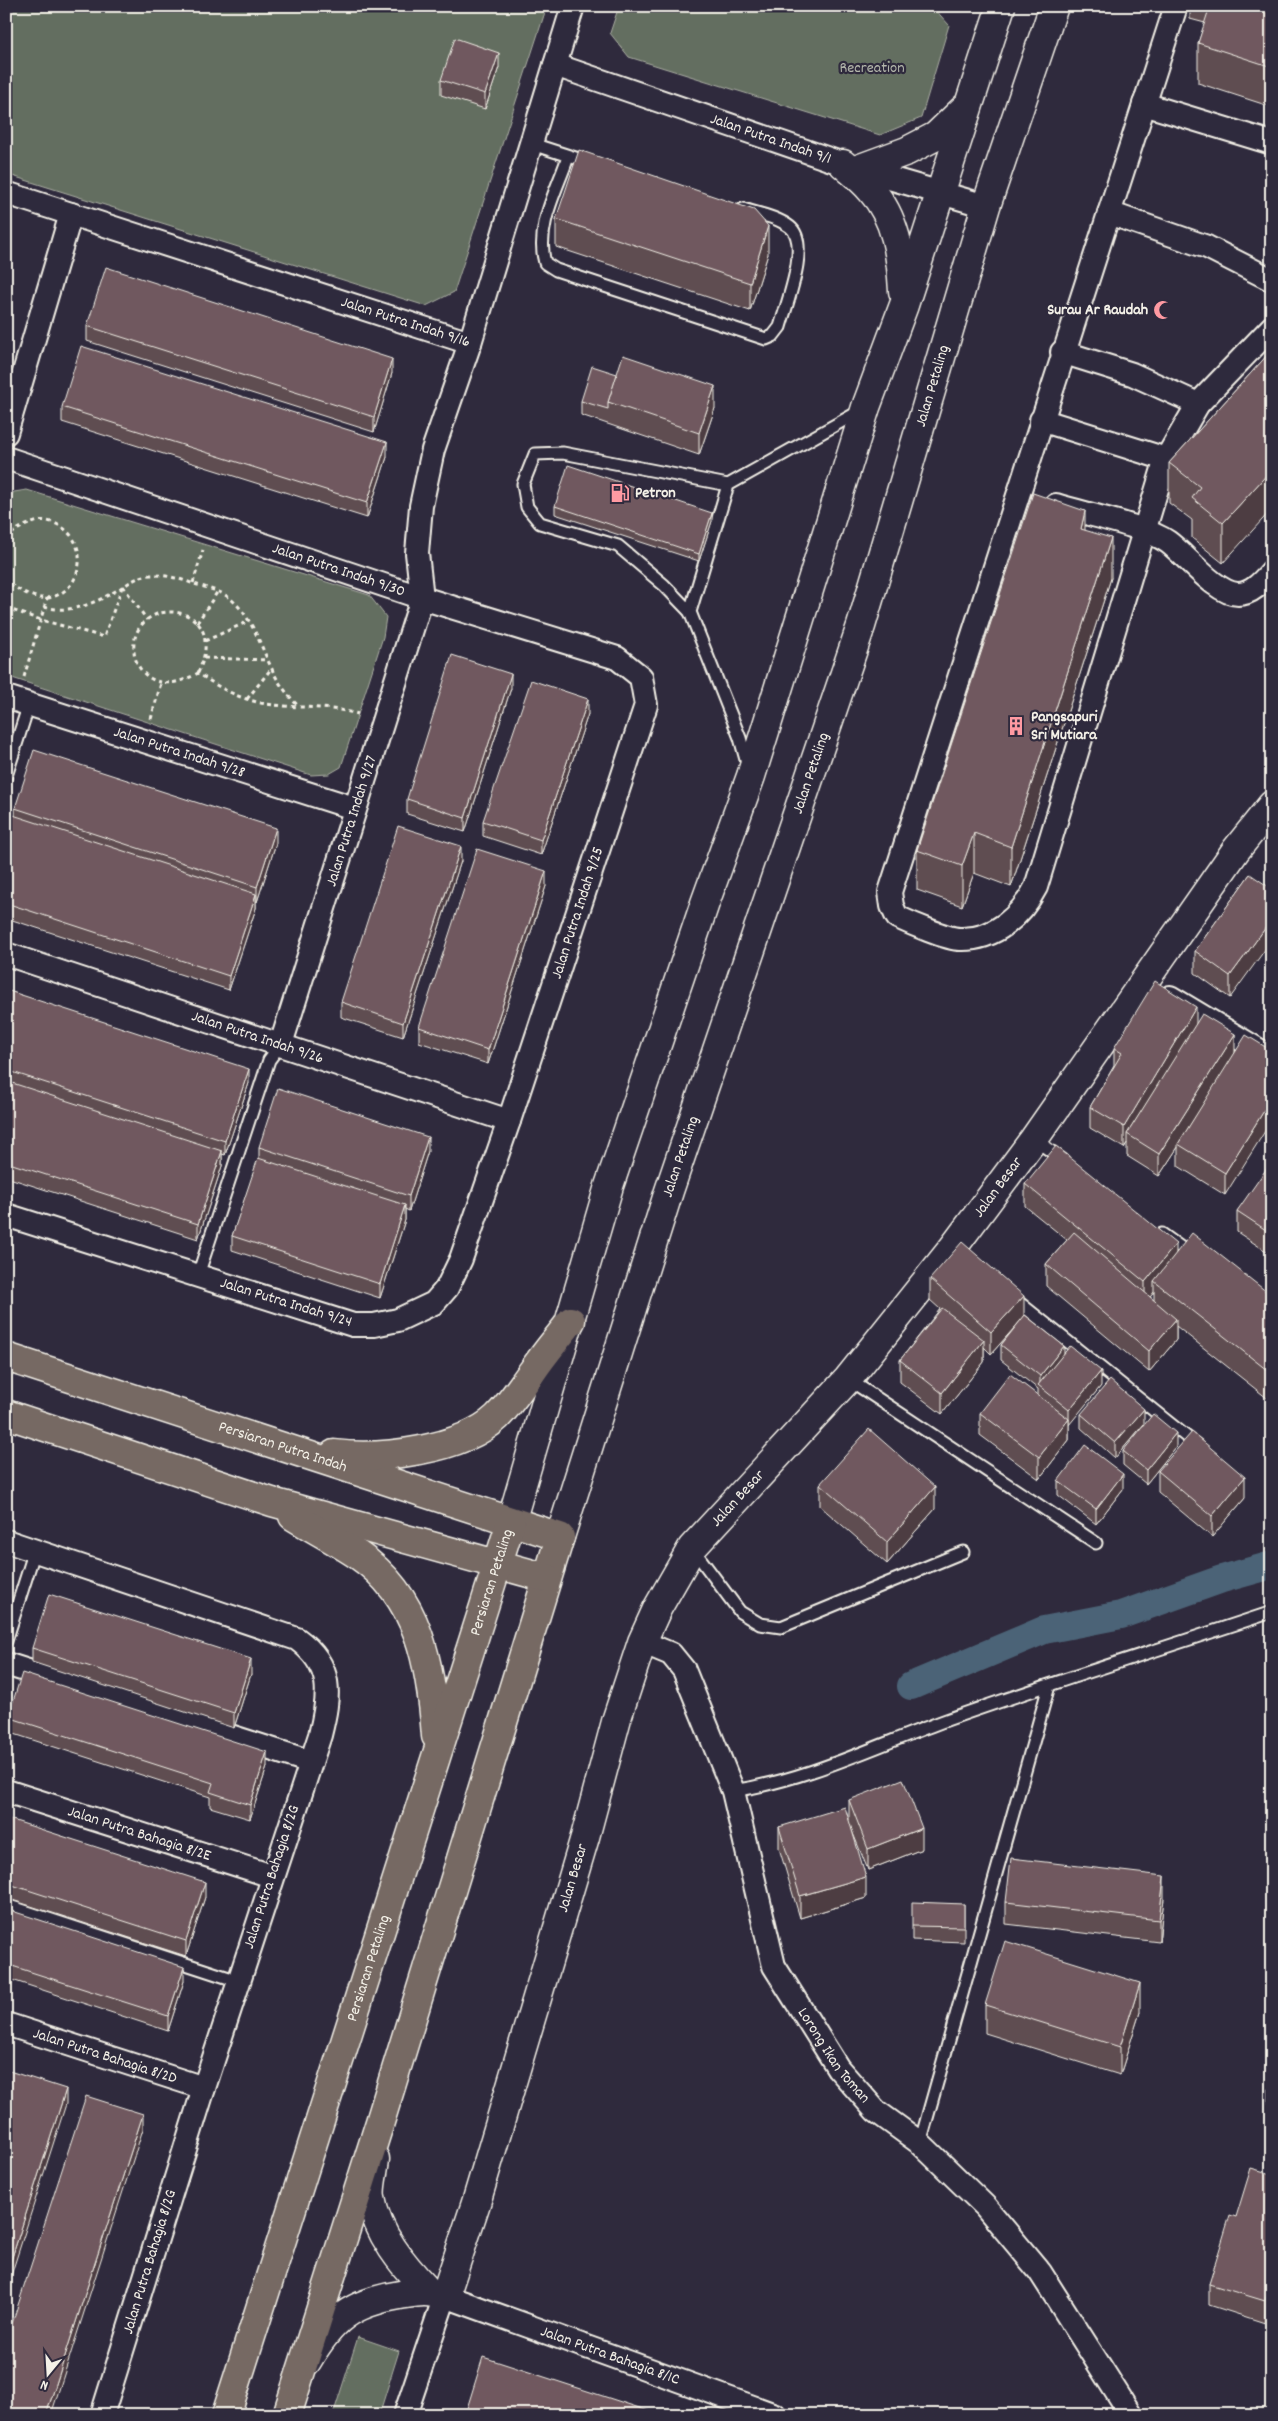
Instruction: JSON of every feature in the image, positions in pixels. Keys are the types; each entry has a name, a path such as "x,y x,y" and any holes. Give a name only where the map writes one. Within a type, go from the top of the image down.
{"main road":[{"path":"511,1522 572,1321 609,1186 705,903 751,776 866,407 904,304 1001,6"},
{"name":"Jalan Petaling","path":"560,1537 669,1191 861,626 986,206 1054,6"},
{"path":"904,304 901,258 886,210 850,167 907,151 936,136 967,106"},
{"name":"Jalan Besar","path":"436,2293 481,2185 585,1837 617,1718 642,1642 657,1609 692,1548 848,1379 956,1252 1236,850 1271,809"},
{"path":"288,1447 342,1455 390,1455 418,1451 459,1439 495,1419 572,1321"},
{"name":"Persiaran Putra Indah","path":"6,1357 288,1447 560,1537"},
{"path":"6,1414 272,1502 547,1578"},
{"path":"272,1502 358,1555 383,1575 402,1598 416,1624 426,1655 433,1690 437,1750"},
{"name":"Persiaran Petaling","path":"226,2415 511,1522"},
{"path":"287,2415 380,2122 560,1537"},
{"path":"380,2122 370,2197 378,2222 404,2266 436,2293"},
{"path":"301,2371 318,2342 338,2320 353,2308 375,2299 436,2293"}],"street":[{"name":"Jalan Putra Indah 9/16","path":"6,193 470,343 573,6"},
{"path":"1176,6 1062,352 890,892 892,906 897,917 958,939 975,938 1012,921 1026,906 1036,887 1146,531 1166,459 1198,404 1272,327"},
{"name":"Jalan Putra Indah 9/1","path":"555,65 850,167 986,206"},
{"path":"1144,104 1272,144"},
{"path":"1109,213 1207,247 1272,280"},
{"path":"6,433 71,214"},
{"path":"422,598 417,553 421,506 432,450 470,343"},
{"path":"1062,352 1132,374 1198,404"},
{"path":"1041,420 1166,459"},
{"name":"Jalan Putra Indah 9/30","path":"6,458 422,598 617,658 641,677 646,705"},
{"path":"1017,494 1146,531 1168,542 1224,591 1238,594 1252,590 1272,571"},
{"name":"Jalan Putra Indah 9/27","path":"281,1044 354,808 422,598"},
{"name":"Jalan Putra Indah 9/28","path":"6,697 354,808"},
{"name":"Jalan Putra Indah 9/25","path":"510,1121 646,705"},
{"name":"Jalan Putra Indah 9/26","path":"6,954 510,1121"},
{"path":"1144,982 1272,1058"},
{"name":"Jalan Putra Indah 9/24","path":"6,1215 353,1326 374,1325 398,1320 434,1303 447,1288 462,1259 510,1121"},
{"name":"Jalan Putra Bahagia 8/2G","path":"6,1541 276,1630 298,1639 311,1649 321,1663 327,1683 327,1705 311,1762 238,1981 102,2415"},
{"name":"Lorong Ikan Toman","path":"642,1642 671,1654 684,1670 733,1791 774,1966 838,2068 876,2111 920,2143 985,2206 1040,2272 1131,2415"},
{"path":"6,1664 311,1762"},
{"name":"Jalan Putra Bahagia 8/2E","path":"6,1791 272,1876"},
{"name":"Jalan Putra Bahagia 8/2D","path":"6,2024 204,2088"},
{"path":"405,2415 436,2293"},
{"name":"Jalan Putra Bahagia 8/1C","path":"436,2293 775,2415"}],"lane":[{"path":"532,144 607,168"},
{"path":"568,157 542,234 541,249 545,263 556,270 766,339 773,336 780,328 799,257 797,235 792,228 778,220 728,204"},
{"path":"751,776 740,738 690,612 664,585 618,546 540,522 527,507 523,484 535,454 564,453 728,485 866,407"},
{"path":"690,612 728,485"},
{"path":"6,776 29,704"},
{"path":"198,1275 269,1060 281,1044"},
{"path":"1034,1139 1074,1168"},
{"path":"1153,1227 1200,1262"},
{"path":"999,1286 1209,1455"},
{"path":"848,1379 1096,1543"},
{"path":"692,1548 740,1612 760,1624 781,1627 963,1552"},
{"path":"6,1641 35,1550"},
{"path":"733,1791 765,1786 851,1758 941,1723 1272,1612"},
{"path":"920,2143 1049,1686"},
{"path":"6,1905 238,1981"}],"path":[{"path":"6,540 12,532 44,520 59,525 70,532 78,546 81,558 73,584 47,598 21,591 6,581"},
{"path":"193,583 205,545"},
{"path":"44,607 60,611 72,610 104,598 133,579 150,575 178,578 218,591 232,600 249,621 271,669 283,689 298,707"},
{"path":"122,586 147,620"},
{"path":"6,608 41,620 104,637 122,586"},
{"path":"197,623 218,591"},
{"path":"23,682 47,598"},
{"path":"176,612 189,614 197,623 206,641 204,658 198,673 184,681 171,684 161,683 146,676 133,651 134,640 147,620 159,614 176,612"},
{"path":"206,641 249,621"},
{"path":"204,658 268,660"},
{"path":"247,699 271,669"},
{"path":"198,673 223,690 266,704 336,708 358,714"},
{"path":"150,723 161,683"}],"green space":[{"path":"6,6 547,6 454,292 426,306 6,174"},
{"name":"Recreation","path":"619,6 932,6 949,25 921,118 880,135 629,57 610,33"},
{"path":"27,490 369,595 386,617 383,637 341,767 329,774 311,775 6,676 6,501 14,492"},
{"path":"358,2337 399,2351 379,2415 333,2415"}],"building":[{"path":"1210,6 1272,6 1272,67 1198,43"},
{"path":"455,38 499,53 485,94 441,80"},
{"path":"579,150 754,210 768,226 750,283 556,219"},
{"path":"106,267 392,359 374,417 87,326"},
{"path":"81,346 387,442 367,503 62,407"},
{"path":"1272,350 1272,469 1223,523 1192,498 1200,487 1169,463"},
{"path":"623,355 715,386 699,433 608,402"},
{"path":"592,366 617,374 608,402 608,409 581,401"},
{"path":"568,465 712,513 699,554 555,506"},
{"name":"Pangsapuri Sri Mutiara","path":"1033,493 1085,511 1081,529 1111,538 1011,847 974,833 962,866 917,850"},
{"path":"452,655 511,674 465,818 407,799"},
{"path":"531,680 588,699 541,840 483,821"},
{"path":"34,750 276,828 257,887 15,808"},
{"path":"13,815 256,894 229,976 6,903 6,835"},
{"path":"398,826 461,846 403,1023 341,1002"},
{"path":"477,849 546,871 488,1050 419,1027"},
{"path":"1250,874 1272,889 1272,919 1230,976 1195,951"},
{"path":"1155,981 1196,1007 1124,1127 1090,1107 1122,1053 1114,1048"},
{"path":"6,990 249,1069 225,1141 6,1070"},
{"path":"1202,1014 1235,1034 1159,1154 1127,1134"},
{"path":"1246,1035 1272,1051 1272,1098 1225,1173 1178,1144"},
{"path":"6,1081 222,1151 198,1224 6,1162"},
{"path":"278,1088 428,1137 409,1196 259,1147"},
{"path":"1056,1146 1176,1244 1145,1282 1025,1184"},
{"path":"258,1158 405,1205 380,1284 232,1236"},
{"path":"1267,1168 1272,1171 1272,1234 1237,1211"},
{"path":"1074,1232 1176,1319 1149,1351 1046,1264"},
{"path":"1192,1233 1272,1296 1272,1374 1154,1281"},
{"path":"962,1242 1024,1296 991,1332 930,1279"},
{"path":"942,1308 984,1340 942,1393 900,1360"},
{"path":"1025,1315 1064,1346 1040,1376 1001,1345"},
{"path":"1070,1346 1101,1371 1069,1410 1038,1385"},
{"path":"1010,1374 1069,1419 1039,1457 980,1413"},
{"path":"1110,1380 1144,1409 1115,1443 1081,1414"},
{"path":"1153,1414 1176,1433 1146,1470 1123,1451"},
{"path":"869,1429 935,1487 887,1542 820,1484"},
{"path":"1192,1432 1245,1477 1212,1516 1158,1471"},
{"path":"1085,1445 1123,1474 1096,1509 1058,1481"},
{"path":"49,1594 251,1659 234,1713 32,1648"},
{"path":"22,1673 267,1752 250,1805 210,1792 213,1783 8,1717"},
{"path":"903,1779 922,1828 868,1849 849,1800"},
{"path":"845,1807 866,1877 800,1896 779,1827"},
{"path":"6,1818 205,1882 186,1941 6,1883"},
{"path":"1011,1858 1164,1876 1159,1920 1006,1902"},
{"path":"912,1902 964,1904 964,1927 912,1926"},
{"path":"6,1909 184,1967 168,2016 6,1964"},
{"path":"1005,1941 1140,1983 1120,2047 985,2005"},
{"path":"6,2070 66,2089 6,2276"},
{"path":"86,2096 143,2114 46,2415 6,2415 6,2342"},
{"path":"1251,2168 1272,2174 1272,2279 1265,2301 1209,2284 1230,2215 1236,2217"},
{"path":"483,2357 661,2415 465,2415"}],"waterway":[{"path":"911,1686 1044,1630 1121,1615 1222,1579 1272,1565"}],"place":[{"name":"Surau Ar Raudah","path":"1163,310"},
{"name":"Petron","path":"620,493"},
{"name":"Pangsapuri Sri Mutiara","path":"1016,726"}]}
